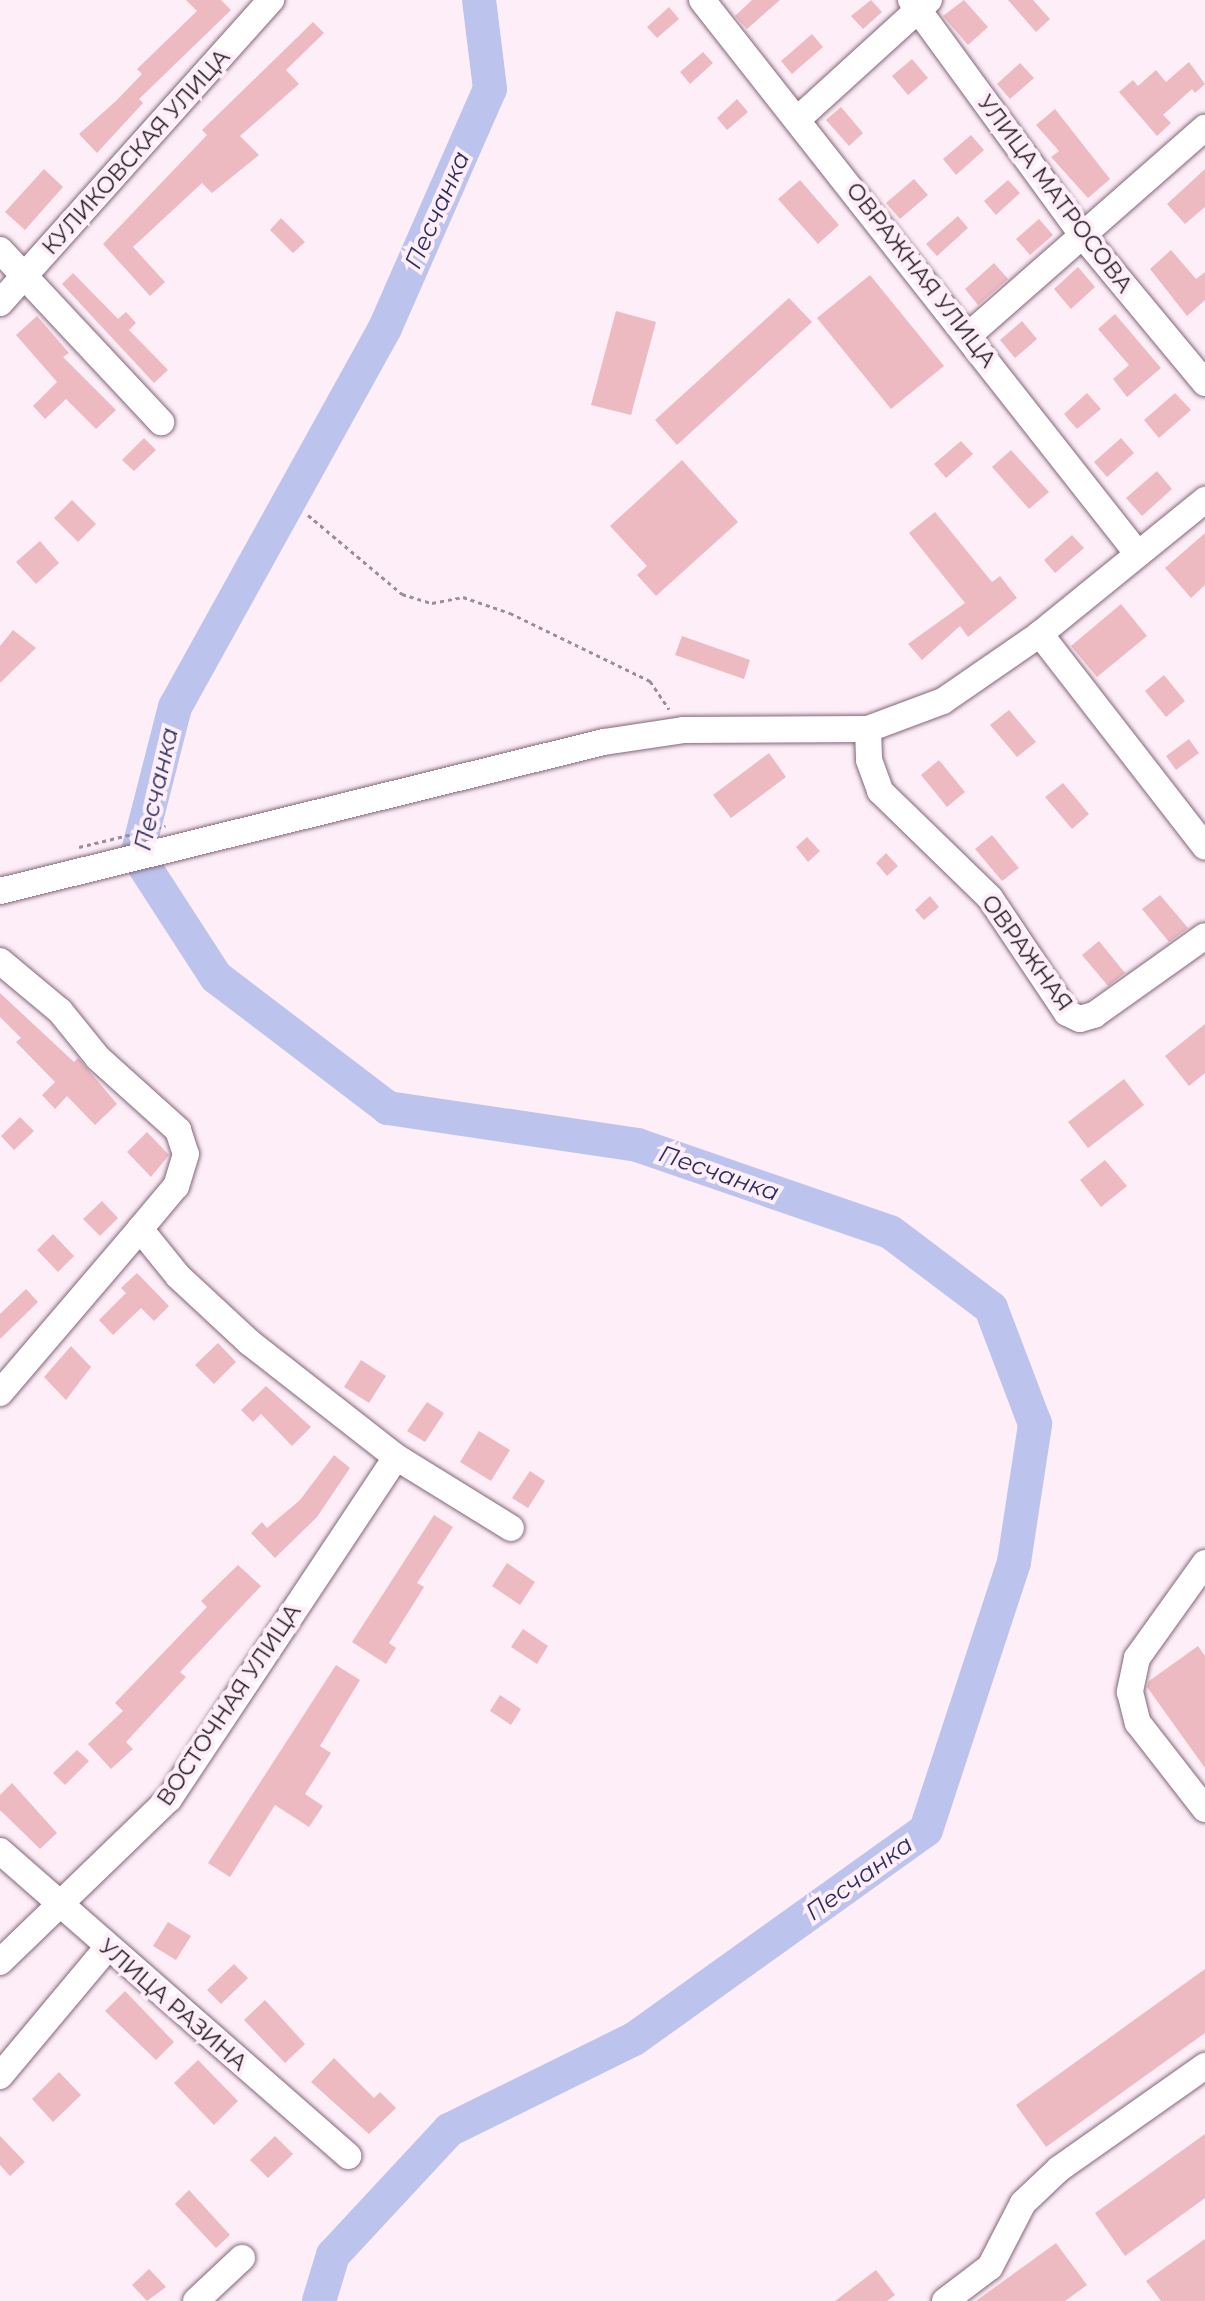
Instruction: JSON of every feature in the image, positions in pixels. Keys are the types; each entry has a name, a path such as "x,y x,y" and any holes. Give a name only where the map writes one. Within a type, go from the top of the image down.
{"street":[{"name":"КУЛИКОВСКАЯ УЛИЦА","path":"0,303 271,0"},
{"name":"ОВРАЖНАЯ УЛИЦА","path":"702,0 969,335 1137,553"},
{"path":"798,119 920,3"},
{"name":"УЛИЦА МАТРОСОВА","path":"920,3 1083,236 1205,383"},
{"path":"969,335 1205,128"},
{"path":"0,250 161,422"},
{"path":"0,891 506,762 683,730 868,729 943,701 1040,634 1205,500"},
{"path":"1040,634 1205,847"},
{"name":"ОВРАЖНАЯ","path":"868,729 869,760 880,791 990,898 1067,1013 1080,1019 1094,1015 1205,936"},
{"path":"0,961 60,1011 98,1058 178,1130 186,1154 176,1186 0,1393"},
{"path":"140,1229 178,1276 249,1342 396,1457 511,1528"},
{"name":"ВОСТОЧНАЯ УЛИЦА","path":"0,1962 169,1799 396,1457"},
{"path":"1205,1563 1137,1658 1130,1692 1138,1723 1205,1809"},
{"name":"УЛИЦА РАЗИНА","path":"0,1851 107,1948 348,2156"},
{"path":"0,2076 107,1948"},
{"path":"945,2301 990,2267 1023,2203 1059,2169 1205,2066"},
{"path":"196,2301 242,2258"}],"path":[{"path":"308,515 402,594 432,603 463,597 510,613 650,681 683,730"}],"building":[{"path":"186,0 221,0 231,10 139,99 143,103 97,153 79,134 142,74 137,69 197,11"},
{"path":"752,0 780,0 747,29 735,16"},
{"path":"871,0 882,12 863,29 851,16"},
{"path":"964,0 988,27 968,45 943,16"},
{"path":"1008,0 1033,0 1050,19 1036,32"},
{"path":"669,7 679,19 657,38 647,27"},
{"path":"313,22 324,33 286,70 299,84 240,136 259,155 212,193 202,183 133,247 165,282 150,296 103,244 207,135 202,130"},
{"path":"812,34 823,47 792,74 781,61"},
{"path":"703,52 713,63 690,84 680,72"},
{"path":"912,59 928,78 908,95 892,76"},
{"path":"1189,62 1205,84 1195,93 1192,89 1163,115 1171,123 1157,136 1119,92 1133,80 1138,86 1156,70 1166,82"},
{"path":"1020,63 1034,78 1010,99 997,84"},
{"path":"737,99 748,112 727,130 717,118"},
{"path":"841,107 863,133 849,146 826,120"},
{"path":"1055,109 1110,179 1088,198 1051,157 1059,151 1036,125"},
{"path":"971,135 984,150 956,175 943,159"},
{"path":"44,169 63,187 25,230 5,212"},
{"path":"1205,169 1205,207 1185,224 1167,204"},
{"path":"914,179 928,195 900,219 886,203"},
{"path":"800,180 839,225 818,244 778,199"},
{"path":"1008,180 1020,193 996,215 984,201"},
{"path":"958,216 968,228 937,256 926,244"},
{"path":"281,218 305,242 293,253 270,230"},
{"path":"1039,219 1053,235 1030,255 1016,239"},
{"path":"1171,250 1196,279 1205,272 1205,300 1187,316 1150,269"},
{"path":"994,263 1008,279 978,305 965,289"},
{"path":"1078,267 1095,287 1071,309 1054,289"},
{"path":"73,273 118,319 126,312 136,323 129,330 168,370 154,383 62,284"},
{"path":"870,275 944,366 891,409 817,318"},
{"path":"789,298 812,322 677,445 655,420"},
{"path":"616,311 656,322 631,415 591,405"},
{"path":"1115,314 1161,368 1127,397 1113,379 1129,365 1098,329"},
{"path":"37,316 69,353 63,357 116,410 96,429 66,399 45,419 33,406 57,382 16,335"},
{"path":"1022,321 1037,339 1015,358 1000,340"},
{"path":"1087,393 1101,409 1077,429 1064,414"},
{"path":"1175,393 1191,410 1159,438 1144,420"},
{"path":"144,438 156,450 134,471 122,460"},
{"path":"1121,438 1134,453 1107,477 1094,462"},
{"path":"961,441 973,454 946,478 934,464"},
{"path":"1011,450 1049,492 1029,509 992,467"},
{"path":"682,460 738,522 656,596 637,575 647,566 610,526"},
{"path":"1157,471 1172,489 1142,516 1126,498"},
{"path":"72,500 96,524 78,542 54,518"},
{"path":"935,512 992,582 1000,576 1017,598 968,637 960,626 922,660 908,644 965,603 909,533"},
{"path":"1205,533 1205,585 1191,598 1165,568"},
{"path":"1072,535 1084,548 1055,573 1044,560"},
{"path":"40,541 59,563 36,584 16,562"},
{"path":"1121,604 1147,636 1097,677 1071,646"},
{"path":"13,630 36,648 0,683 0,646"},
{"path":"682,636 750,660 744,679 675,655"},
{"path":"1164,675 1185,701 1166,717 1145,691"},
{"path":"1009,710 1036,742 1017,757 990,725"},
{"path":"1189,739 1199,753 1176,770 1166,756"},
{"path":"769,753 786,777 731,818 713,795"},
{"path":"939,760 965,792 947,807 921,775"},
{"path":"1063,783 1089,814 1072,829 1045,797"},
{"path":"992,835 1019,868 1002,881 975,849"},
{"path":"807,837 820,851 808,862 796,847"},
{"path":"886,853 898,866 887,876 876,863"},
{"path":"1160,895 1188,928 1169,942 1142,909"},
{"path":"930,896 939,907 924,920 915,910"},
{"path":"1099,941 1125,973 1108,986 1082,955"},
{"path":"0,993 74,1062 78,1058 117,1104 95,1125 67,1096 55,1109 42,1095 55,1082 16,1042 21,1038 0,1017"},
{"path":"1205,1024 1205,1073 1189,1086 1165,1056"},
{"path":"1124,1079 1144,1105 1088,1148 1068,1122"},
{"path":"20,1117 34,1131 14,1150 1,1136"},
{"path":"147,1132 169,1155 151,1177 127,1152"},
{"path":"1105,1160 1127,1186 1101,1207 1080,1180"},
{"path":"102,1201 118,1218 100,1236 83,1219"},
{"path":"53,1234 74,1256 58,1272 37,1250"},
{"path":"137,1273 169,1306 154,1321 141,1308 113,1335 99,1320 126,1293 121,1288"},
{"path":"26,1289 38,1302 0,1339 0,1314"},
{"path":"218,1343 236,1362 214,1384 195,1365"},
{"path":"71,1346 91,1367 66,1400 44,1377"},
{"path":"361,1360 386,1376 369,1403 344,1387"},
{"path":"266,1386 311,1427 292,1446 261,1414 253,1422 241,1410"},
{"path":"427,1402 444,1413 425,1442 407,1431"},
{"path":"479,1431 510,1450 491,1481 460,1462"},
{"path":"334,1455 350,1468 317,1517 275,1558 251,1533 262,1522 267,1528 300,1500"},
{"path":"530,1471 545,1481 528,1508 512,1498"},
{"path":"434,1515 453,1527 417,1583 424,1587 389,1643 396,1648 386,1664 352,1642"},
{"path":"507,1563 535,1582 520,1605 492,1586"},
{"path":"238,1565 261,1586 180,1672 186,1677 126,1742 133,1749 111,1769 88,1744 123,1711 115,1703 207,1607 201,1601"},
{"path":"523,1629 548,1646 537,1664 511,1647"},
{"path":"1198,1646 1205,1656 1205,1768 1147,1687 1149,1681"},
{"path":"336,1665 360,1680 320,1746 331,1753 305,1794 323,1806 309,1827 275,1805 230,1877 208,1863"},
{"path":"500,1695 521,1709 511,1725 490,1711"},
{"path":"77,1750 89,1761 65,1785 53,1773"},
{"path":"12,1783 57,1833 40,1849 0,1810 0,1795"},
{"path":"168,1922 191,1936 176,1960 153,1946"},
{"path":"234,1964 248,1978 221,2004 207,1990"},
{"path":"1205,1969 1205,2033 1046,2147 1016,2105"},
{"path":"125,1991 174,2042 156,2060 105,2011"},
{"path":"265,2000 305,2044 285,2063 244,2020"},
{"path":"334,2058 374,2098 380,2092 396,2108 369,2134 311,2082"},
{"path":"198,2060 238,2101 214,2125 174,2083"},
{"path":"59,2072 81,2095 53,2122 32,2099"},
{"path":"1205,2134 1205,2198 1125,2256 1095,2213"},
{"path":"0,2136 25,2162 10,2176 0,2165"},
{"path":"275,2136 293,2154 268,2178 250,2160"},
{"path":"189,2190 230,2235 216,2248 175,2204"},
{"path":"1205,2239 1205,2301 1161,2301 1146,2281"},
{"path":"1056,2243 1087,2285 1065,2301 976,2301"},
{"path":"149,2269 166,2287 147,2301 132,2285"},
{"path":"876,2270 895,2295 887,2301 835,2301"}],"waterway":[{"name":"Песчанка","path":"319,2301 333,2255 449,2130 634,2039 926,1830 1014,1562 1035,1424 991,1308 890,1232 638,1145 388,1108 216,977 137,855 175,707 385,328 490,89 479,0"}]}
